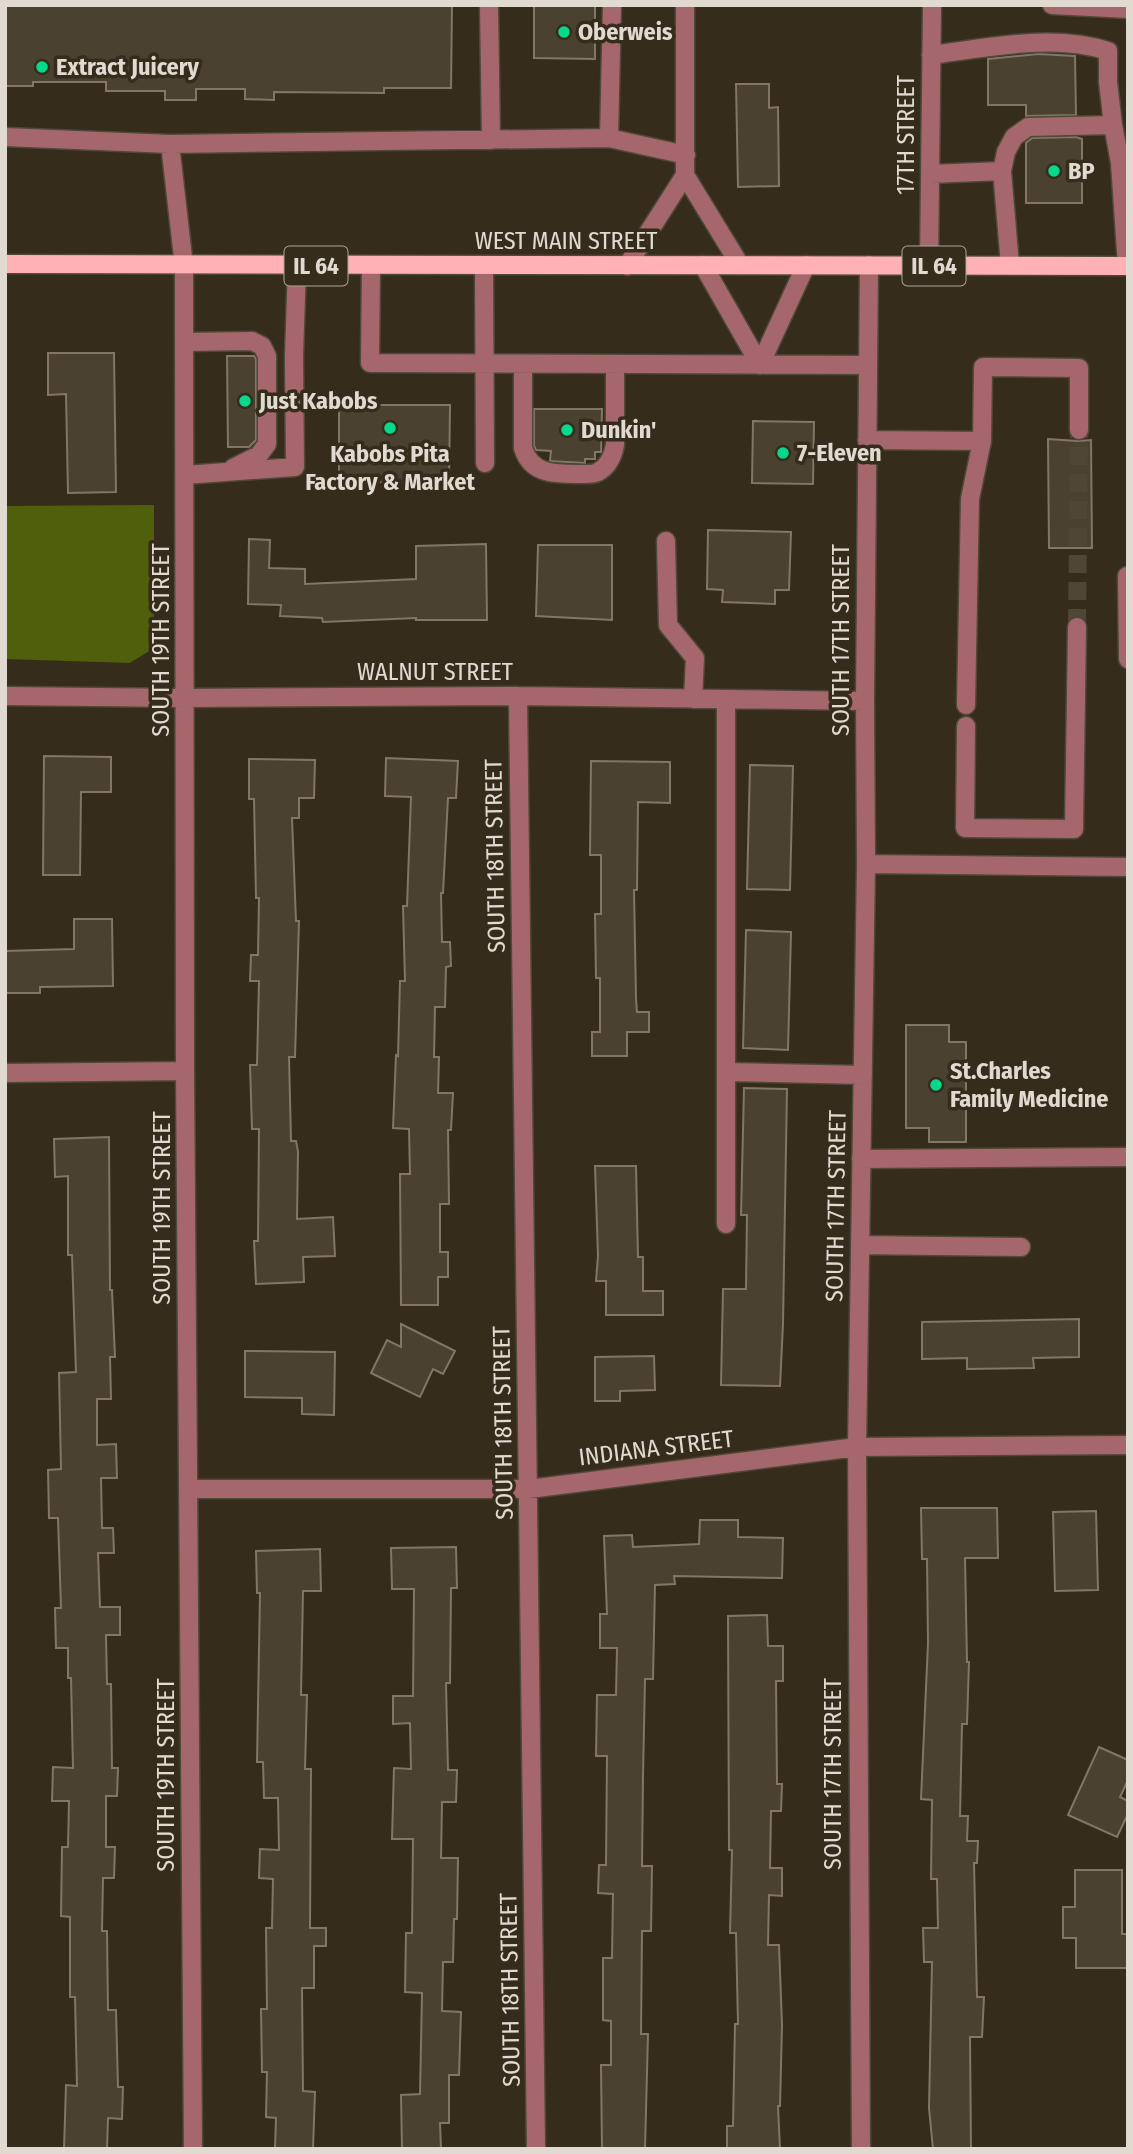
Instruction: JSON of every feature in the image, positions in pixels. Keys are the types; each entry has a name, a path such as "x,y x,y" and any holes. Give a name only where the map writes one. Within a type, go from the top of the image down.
{"main road":[{"name":"WEST MAIN STREET","path":"5,264 1127,266"}],"street":[{"path":"489,5 491,139"},
{"path":"609,138 612,5"},
{"path":"627,266 685,175 685,5"},
{"name":"17TH STREET","path":"929,266 932,5"},
{"path":"1052,5 1128,9"},
{"path":"931,55 1026,44 1087,44 1108,51 1108,82 1120,163 1127,266"},
{"path":"1010,265 1002,171 1006,152 1014,137 1028,127 1113,125"},
{"path":"5,136 170,144 609,138 686,155"},
{"name":"SOUTH 19TH STREET","path":"170,144 184,266 185,342 185,1071 193,2149"},
{"path":"930,174 1002,171"},
{"path":"685,175 740,265"},
{"path":"703,265 760,365"},
{"path":"760,365 806,265"},
{"name":"SOUTH 17TH STREET","path":"861,2149 857,1447 866,864 869,265"},
{"path":"185,475 295,467 294,356 297,266"},
{"path":"371,266 370,363 868,365"},
{"path":"484,266 485,463"},
{"path":"185,342 252,341 262,346 267,356 267,443 259,455 223,472"},
{"path":"267,356 294,356"},
{"path":"523,364 523,448 526,457 549,474 596,474 613,456 615,445 615,364"},
{"path":"966,705 970,499 982,441 982,367 1079,368 1079,430"},
{"path":"867,440 982,441"},
{"path":"666,541 668,625 695,658 693,699"},
{"path":"1127,576 1128,659"},
{"path":"966,726 965,828 1074,829 1077,627"},
{"name":"WALNUT STREET","path":"5,696 518,696 865,701"},
{"name":"SOUTH 18TH STREET","path":"518,696 522,1200 529,1489 536,2149"},
{"path":"726,699 726,1224"},
{"path":"866,864 1128,867"},
{"path":"5,1073 185,1071"},
{"path":"726,1072 863,1075"},
{"path":"861,1158 1128,1157"},
{"path":"860,1245 1021,1247"},
{"name":"INDIANA STREET","path":"189,1489 529,1489 857,1447 1128,1446"}],"green space":[{"path":"154,505 154,648 130,663 5,659 5,506"}],"building":[{"path":"5,5 452,5 451,88 384,88 384,93 274,92 274,100 245,99 245,89 196,89 196,100 165,100 165,91 106,91 106,82 33,82 33,86 5,86"},
{"name":"Oberweis","path":"534,5 595,5 595,59 534,58"},
{"path":"1038,54 1075,56 1076,115 1026,116 1026,105 988,105 988,59"},
{"path":"736,84 769,84 769,108 778,107 779,186 738,187"},
{"name":"BP","path":"1032,138 1082,139 1082,203 1026,203 1026,143"},
{"path":"48,353 114,353 116,492 68,493 66,394 48,395"},
{"name":"Just Kabobs","path":"227,356 254,356 256,359 256,440 249,447 228,447"},
{"path":"339,405 450,405 449,483 339,482"},
{"name":"Dunkin'","path":"534,409 602,409 601,452 595,452 595,459 585,459 585,463 550,461 551,451 536,450 534,446"},
{"name":"7-Eleven","path":"753,421 814,422 813,484 752,483"},
{"path":"1048,439 1091,440 1092,548 1049,548"},
{"path":"708,530 791,532 789,590 775,590 775,604 722,602 723,590 707,589"},
{"path":"249,539 270,540 269,568 305,569 305,584 416,579 416,546 486,544 487,620 416,618 323,622 322,618 280,616 281,605 248,604"},
{"path":"538,545 612,545 612,620 536,616"},
{"path":"44,756 111,757 111,792 81,792 80,875 43,875"},
{"path":"386,758 458,761 456,798 448,798 441,893 442,942 450,942 451,966 446,967 445,1007 435,1007 434,1057 439,1057 438,1093 453,1093 451,1130 448,1130 449,1204 440,1204 440,1252 448,1252 448,1277 438,1277 438,1305 401,1305 400,1174 410,1174 409,1129 393,1128 400,981 405,981 403,906 407,906 411,797 385,796"},
{"path":"249,759 315,760 314,798 299,798 299,818 292,818 296,921 299,921 295,1057 289,1057 291,1141 296,1141 298,1151 297,1219 333,1217 335,1256 303,1257 304,1282 256,1284 254,1241 258,1241 259,1129 252,1129 250,1065 257,1065 259,981 250,981 251,955 258,955 259,898 256,898 254,799 249,799"},
{"path":"591,761 670,762 670,803 638,802 637,890 634,890 636,998 637,1012 649,1012 649,1032 627,1032 627,1056 592,1056 592,1032 600,1032 600,978 596,978 595,914 601,914 601,855 590,855"},
{"path":"750,765 793,766 790,890 747,889"},
{"path":"74,919 112,919 113,986 40,987 40,993 5,993 5,951 74,949"},
{"path":"746,930 791,932 788,1050 743,1048"},
{"name":"St.Charles Family Medicine","path":"906,1025 949,1025 949,1042 966,1042 966,1142 929,1142 929,1128 906,1128"},
{"path":"744,1088 787,1089 780,1386 721,1385 723,1289 746,1289 747,1215 741,1215"},
{"path":"109,1137 110,1290 115,1357 110,1357 111,1399 97,1399 97,1445 116,1444 117,1478 101,1478 102,1528 113,1528 114,1553 98,1553 100,1607 120,1607 120,1635 106,1635 107,1684 111,1684 112,1768 118,1768 117,1796 106,1796 106,1847 115,1847 114,1878 103,1878 102,1931 107,1931 108,2010 116,2010 118,2087 123,2087 122,2119 108,2118 107,2149 64,2149 66,2085 77,2086 75,1997 70,1997 70,1917 61,1916 62,1847 68,1847 69,1801 52,1801 53,1767 73,1768 71,1678 68,1678 68,1648 56,1648 55,1608 61,1608 58,1518 49,1518 48,1470 61,1469 59,1373 76,1372 72,1255 68,1255 68,1176 55,1177 54,1139"},
{"path":"595,1166 636,1166 638,1257 643,1257 643,1291 663,1291 663,1315 606,1315 606,1281 596,1281 598,1256"},
{"path":"1079,1319 1079,1357 1033,1358 1034,1368 967,1369 967,1358 922,1359 922,1322"},
{"path":"401,1324 455,1351 443,1374 433,1369 420,1397 371,1373 387,1340 401,1347"},
{"path":"245,1351 335,1352 334,1415 302,1414 302,1398 245,1397"},
{"path":"654,1356 655,1390 620,1391 620,1401 595,1401 595,1357"},
{"path":"921,1508 997,1508 998,1558 965,1558 969,1662 967,1724 962,1724 960,1816 968,1816 967,1841 978,1841 977,1863 974,1863 977,1997 984,1997 982,2037 970,2037 971,2149 933,2149 929,2108 932,1962 924,1962 923,1928 938,1928 937,1879 931,1879 932,1800 921,1799 928,1643 927,1559 922,1559"},
{"path":"1096,1511 1098,1590 1055,1591 1053,1512"},
{"path":"700,1520 738,1520 738,1537 783,1538 782,1578 674,1576 675,1584 655,1585 653,1679 645,1679 643,1776 642,1866 652,1866 651,1931 642,1931 641,2034 648,2034 645,2149 602,2149 601,2065 611,2065 611,2021 603,2020 603,1958 612,1958 613,1894 598,1893 599,1865 606,1865 607,1756 596,1756 597,1695 616,1695 617,1648 600,1648 600,1614 607,1614 604,1536 632,1535 633,1547 699,1544"},
{"path":"456,1547 457,1588 451,1588 450,1683 446,1683 448,1770 457,1770 456,1802 442,1802 441,1858 458,1858 453,1962 443,1962 442,2011 461,2012 459,2075 449,2075 449,2123 440,2123 441,2149 402,2149 401,2095 420,2094 422,1993 405,1992 406,1933 412,1933 413,1839 392,1839 394,1768 411,1769 410,1723 393,1724 393,1696 413,1696 414,1589 392,1589 391,1548"},
{"path":"320,1549 321,1591 303,1591 301,1695 307,1695 305,1769 311,1769 310,1928 326,1928 326,1946 314,1946 314,1988 302,1988 303,2091 315,2092 313,2149 275,2149 276,2118 266,2117 267,2072 262,2072 261,2009 267,2009 266,1928 272,1928 273,1879 259,1878 260,1849 279,1850 278,1798 264,1798 263,1762 257,1762 260,1593 257,1593 256,1551"},
{"path":"767,1615 768,1646 783,1646 783,1681 776,1681 777,1784 782,1784 781,1811 771,1811 770,1868 782,1868 782,1896 769,1895 768,1945 779,1945 782,2025 778,2106 780,2149 727,2149 727,2126 733,2126 735,2024 738,2024 736,1933 730,1933 732,1850 729,1850 728,1616"},
{"path":"1099,1747 1128,1760 1128,1780 1120,1797 1128,1801 1128,1814 1117,1837 1068,1815"},
{"path":"1075,1870 1122,1870 1122,1934 1128,1934 1128,1968 1076,1968 1076,1938 1063,1938 1063,1907 1075,1907"}],"tunnel":[{"path":"1077,627 1079,430"}],"place":[{"name":"Oberweis","path":"564,32"},
{"name":"Extract Juicery","path":"42,67"},
{"name":"BP","path":"1054,171"},
{"name":"Just Kabobs","path":"245,401"},
{"name":"Kabobs Pita Factory & Market","path":"390,428"},
{"name":"Dunkin'","path":"567,430"},
{"name":"7-Eleven","path":"783,453"},
{"name":"St.Charles Family Medicine","path":"936,1085"}]}
